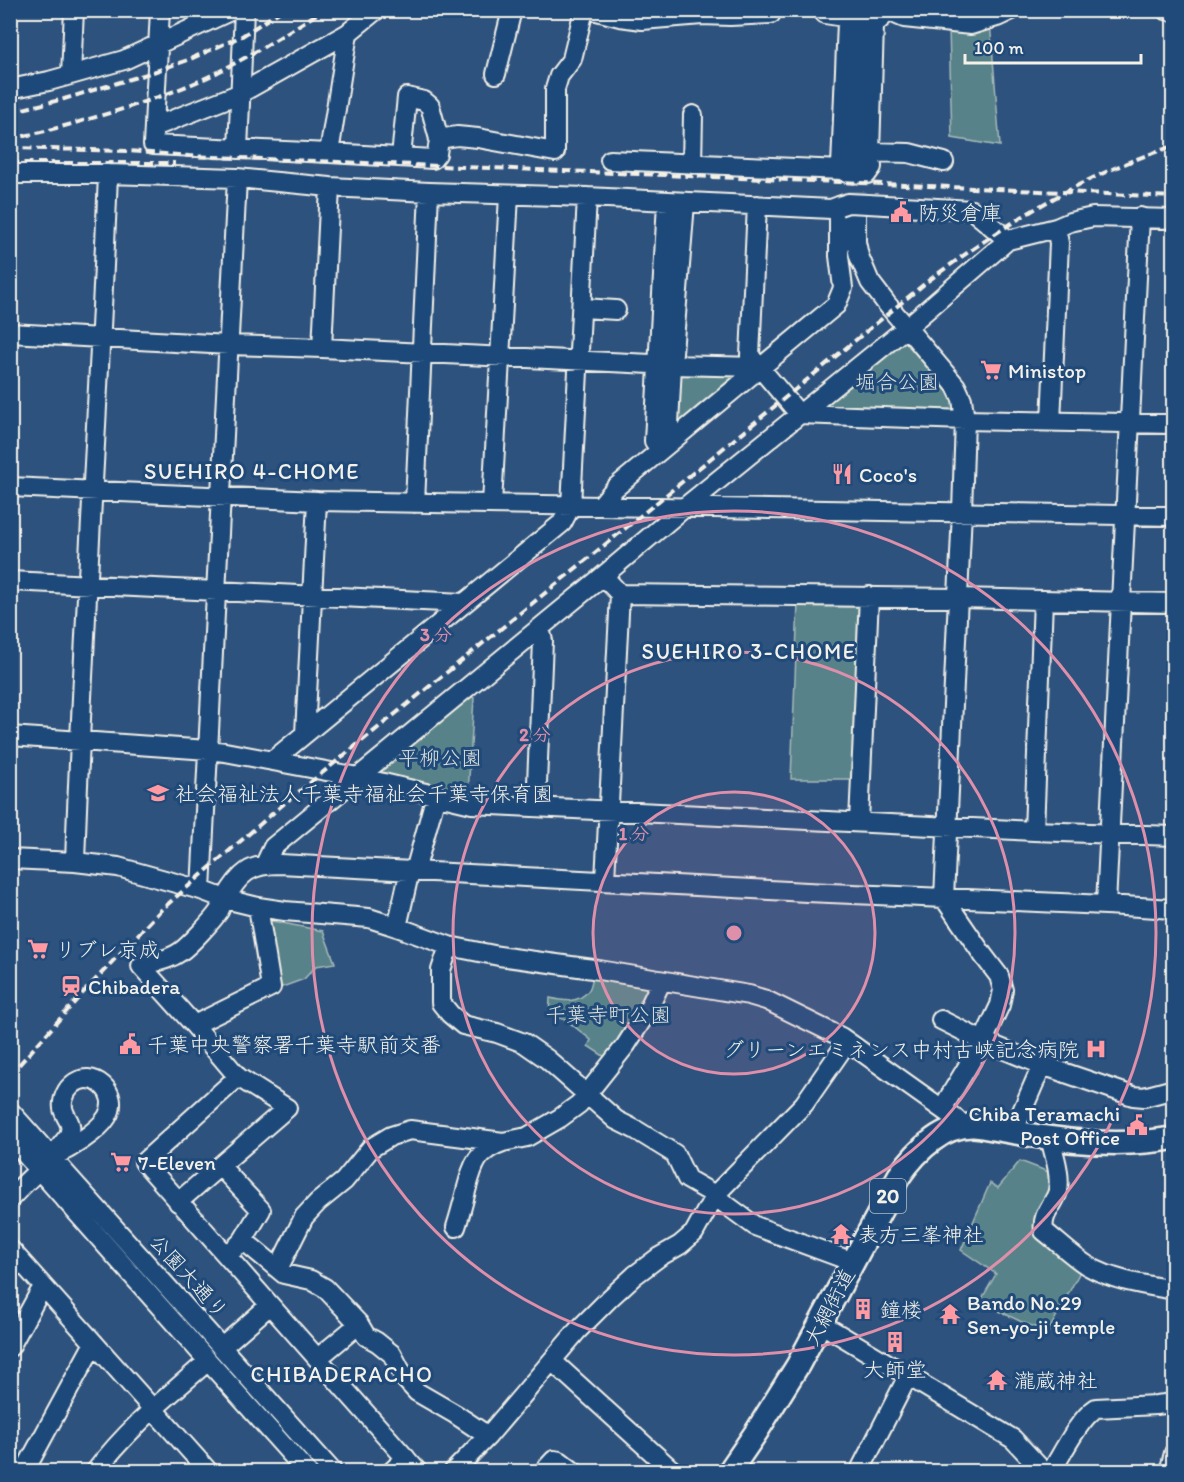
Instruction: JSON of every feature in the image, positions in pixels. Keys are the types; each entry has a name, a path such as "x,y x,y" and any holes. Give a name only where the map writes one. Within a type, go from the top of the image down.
{"main road":[{"name":"大網街道","path":"729,1472 787,1382 899,1176 921,1148 950,1130 963,1126 979,1126 1104,1144 1173,1138"}],"street":[{"path":"71,75 74,10"},
{"path":"160,10 153,145 433,159 437,154 439,139 430,106 424,101 407,97 401,157"},
{"path":"10,89 49,81 124,60 232,10"},
{"path":"238,149 244,10"},
{"path":"154,127 241,93 348,33 376,10"},
{"path":"496,74 512,10"},
{"path":"439,139 457,136 478,138 555,152 555,89 559,76 572,59 584,10"},
{"path":"593,10 642,20 702,15 771,14 771,10"},
{"path":"822,10 825,14 844,17 847,22 841,166 849,167"},
{"path":"861,10 847,173 867,174 872,167 870,152 874,26 889,10"},
{"path":"894,10 897,15 904,18 971,25 1012,10"},
{"path":"1166,10 1173,12"},
{"path":"329,153 348,33"},
{"path":"692,164 693,115"},
{"path":"870,152 909,153 944,162"},
{"path":"610,160 849,167"},
{"path":"10,174 237,178 330,187 831,210 848,203 862,208 972,210 1008,240"},
{"path":"75,862 79,741 108,174"},
{"path":"201,890 237,178"},
{"path":"322,348 330,187"},
{"path":"415,503 429,192"},
{"path":"492,504 509,195"},
{"path":"272,761 562,523 571,506 587,197"},
{"path":"664,447 654,441 664,365 676,202"},
{"path":"757,205 750,356 799,414 1173,424"},
{"path":"600,506 615,488 836,304 843,288 839,256 839,207"},
{"path":"862,208 856,242 863,268 870,282 956,386 962,399 965,420 944,898 999,976 1003,996 983,1041 942,1109"},
{"path":"265,864 273,847 906,327 1008,240 1093,217 1173,219"},
{"path":"1106,905 1140,217"},
{"path":"1051,422 1059,243 1056,228"},
{"path":"582,308 616,310"},
{"path":"10,333 759,368"},
{"path":"10,487 317,501 1173,516"},
{"path":"304,734 317,501"},
{"path":"603,576 620,594 869,596 1173,603"},
{"path":"10,581 464,603"},
{"path":"605,880 620,594"},
{"path":"858,822 869,596"},
{"path":"1034,831 1043,600"},
{"path":"536,807 543,641 540,628"},
{"path":"10,736 208,750 358,777 472,804 1173,836"},
{"path":"397,927 436,795"},
{"path":"10,859 75,862 134,871 258,907 369,918 449,946 499,956 749,995 766,1000 841,1037 963,1126"},
{"path":"178,1202 287,1108 238,1077 141,966 163,960 188,945 218,912 242,877 254,867 265,864 1173,909"},
{"path":"194,1025 271,987 258,907"},
{"path":"449,946 441,970 441,1003 464,1025 524,1043 547,1059 616,1120 675,1154 687,1179 715,1195 754,1226 853,1262"},
{"path":"456,1227 472,1167 481,1155 492,1146 527,1137 579,1104 626,1045 647,1012 662,982"},
{"path":"940,1020 983,1041 1042,1065 1133,1096 1144,1097 1173,1089"},
{"path":"453,1472 488,1436 577,1331 610,1298 658,1257 680,1245 694,1233 715,1195 804,1104 848,1042"},
{"path":"1013,1132 1042,1065"},
{"path":"238,1077 144,1162 412,1465 390,1472"},
{"name":"公園大通り","path":"10,1111 46,1163 208,1361 307,1472"},
{"path":"278,1269 304,1217 344,1181 371,1148 391,1136 410,1130 503,1142"},
{"name":"公園大通り","path":"10,1137 46,1163 222,1347 333,1472"},
{"path":"1050,1138 1058,1175 1058,1191 1042,1222 1044,1231 1088,1266 1129,1282 1173,1290"},
{"path":"10,1199 46,1163"},
{"path":"220,1166 261,1210 243,1240 227,1256"},
{"path":"243,1240 284,1274 311,1280 325,1288 359,1324 366,1336 392,1354 405,1380 417,1392 488,1436"},
{"path":"10,1249 153,1408 200,1468"},
{"path":"10,1347 43,1286"},
{"path":"222,1347 270,1305"},
{"path":"820,1323 1013,1439 1045,1471 1082,1422 1096,1408 1173,1403"},
{"path":"318,1358 359,1324"},
{"path":"24,1472 94,1343"},
{"path":"95,1472 111,1450 153,1408 208,1361"},
{"path":"552,1361 674,1472"},
{"path":"859,1472 908,1376"},
{"path":"1169,1472 1173,1453"},
{"path":"543,1472 554,1460 560,1461 574,1472"}],"green space":[{"path":"990,22 1000,146 952,138 949,28"},
{"name":"堀合公園","path":"897,341 905,341 950,395 955,409 950,415 823,411 819,405"},
{"path":"681,373 735,375 736,382 679,429 673,427 675,379"},
{"path":"798,603 859,603 865,608 856,779 791,779"},
{"name":"平柳公園","path":"467,694 474,698 468,793 462,796 377,775 375,769"},
{"path":"267,920 323,931 335,963 316,966 304,979 277,989"},
{"name":"千葉寺町公園","path":"593,976 655,987 608,1059 588,1046 591,1040 566,1020 549,1015 550,998 566,1001 580,998 589,990"},
{"path":"1020,1161 1054,1174 1038,1223 1083,1266 1048,1332 980,1302 996,1274 961,1250 990,1183 998,1188"}],"tunnel":[{"path":"856,164 856,213"}],"railway":[{"path":"10,112 64,99 188,60 242,36 282,10"},
{"path":"10,139 113,112 156,98 215,74 323,10"},
{"path":"10,1075 161,910 280,807 928,281 986,240 1045,203 1108,171 1174,146"},
{"path":"10,148 127,151 189,156 1174,197"},
{"path":"10,163 175,163"}],"place":[{"name":"防災倉庫","path":"901,212"},
{"name":"Ministop","path":"991,370"},
{"name":"Coco's","path":"842,474"},
{"name":"社会福祉法人千葉寺福祉会千葉寺保育園","path":"158,793"},
{"name":"リブレ京成","path":"38,949"},
{"name":"Chibadera","path":"71,986"},
{"name":"千葉中央警察署千葉寺駅前交番","path":"130,1044"},
{"name":"グリーンエミネンス中村古峡記念病院","path":"1096,1049"},
{"name":"Chiba Teramachi Post Office","path":"1137,1125"},
{"name":"7-Eleven","path":"121,1162"},
{"name":"表方三峯神社","path":"841,1234"},
{"name":"鐘楼","path":"863,1309"},
{"name":"Bando No.29 Sen-yo-ji temple","path":"950,1314"},
{"name":"大師堂","path":"895,1342"},
{"name":"瀧蔵神社","path":"997,1380"}],"district":[{"name":"SUEHIRO 4-CHOME","path":"252,471"},
{"name":"SUEHIRO 3-CHOME","path":"749,651"},
{"name":"CHIBADERACHO","path":"342,1374"}]}
